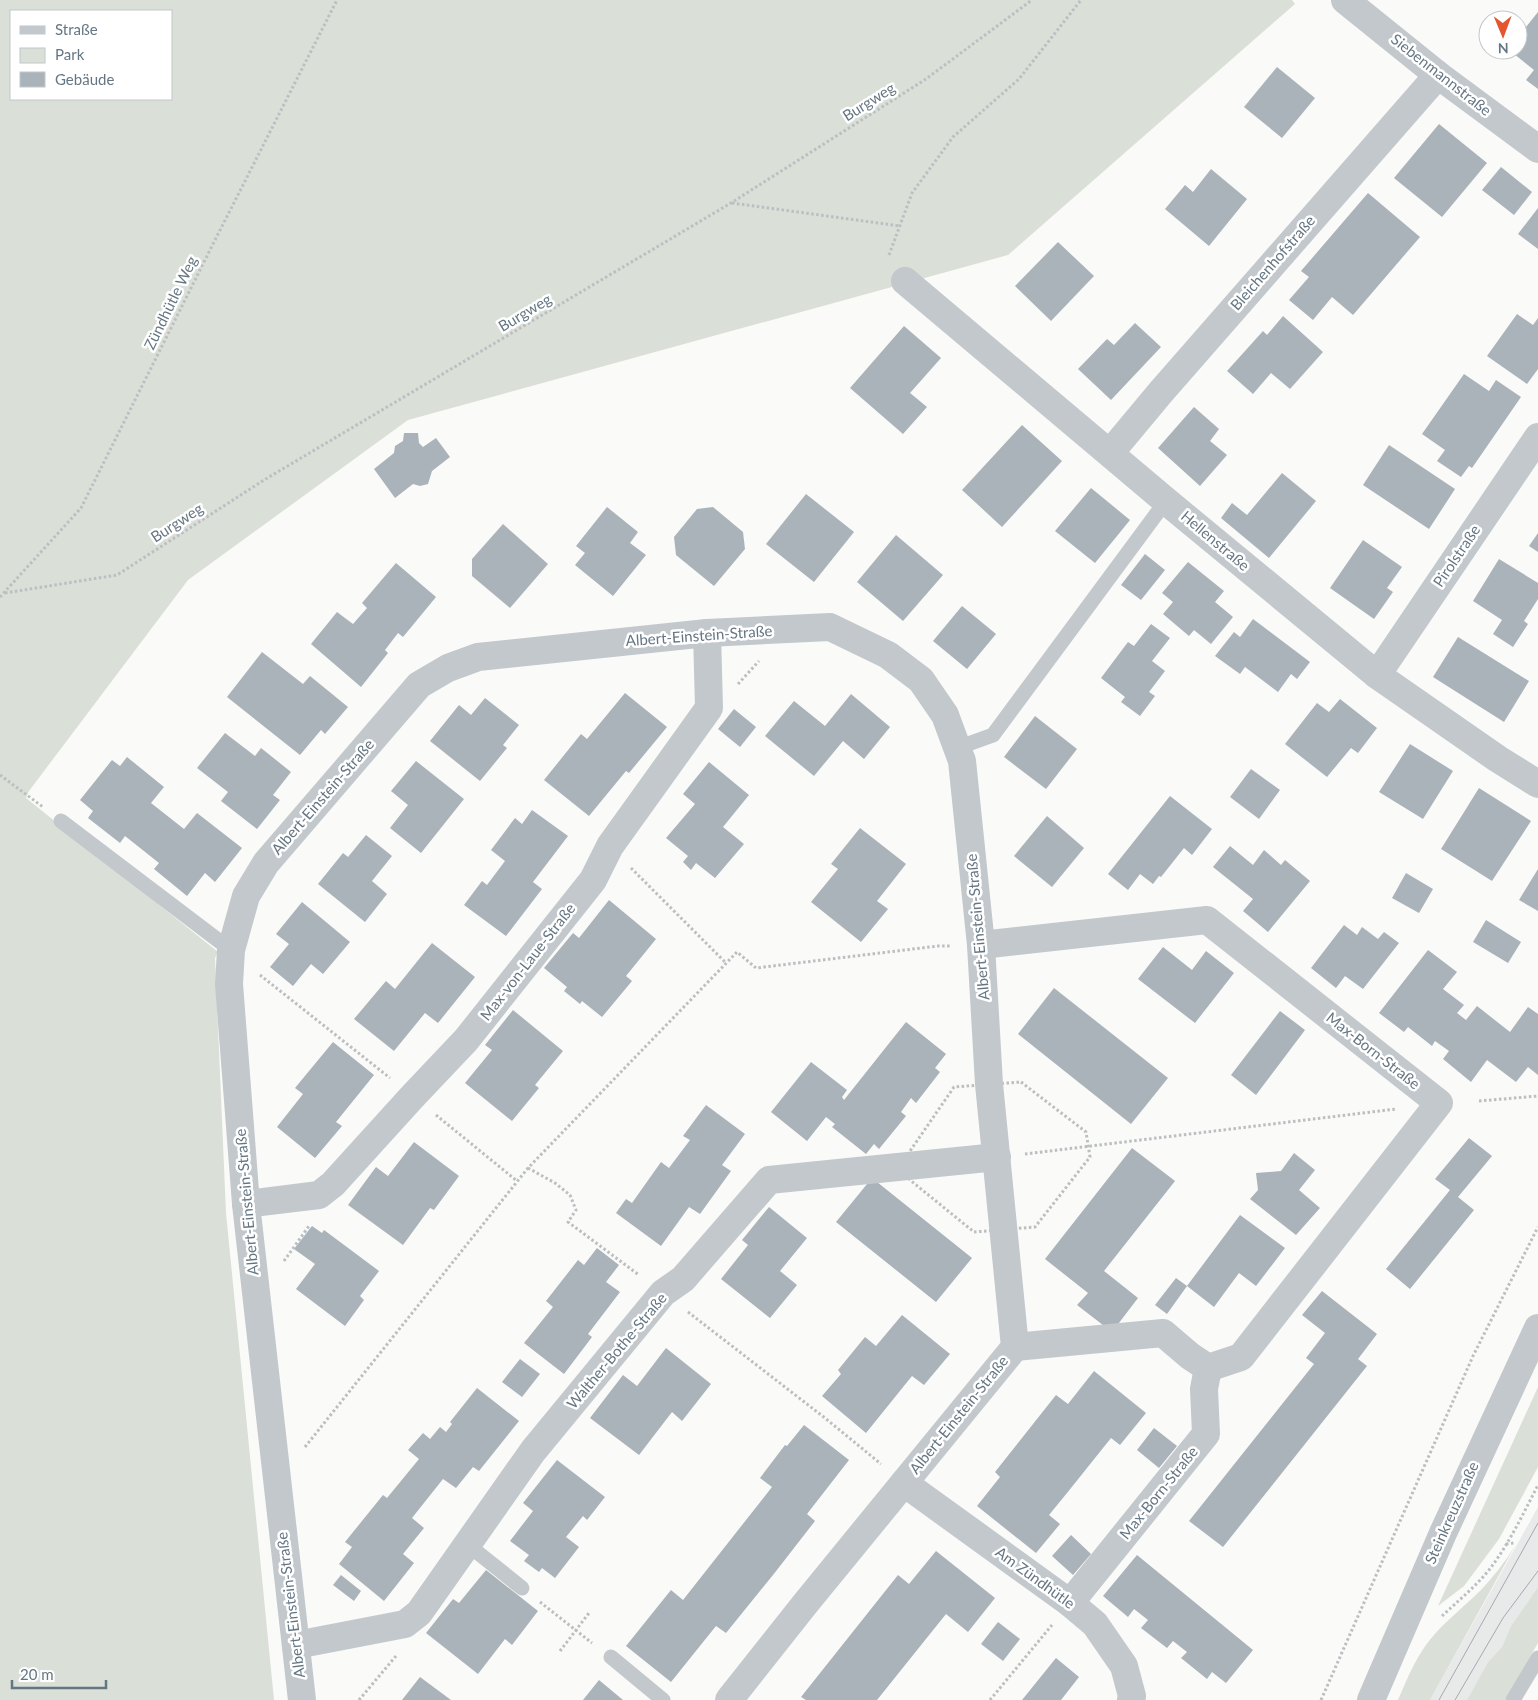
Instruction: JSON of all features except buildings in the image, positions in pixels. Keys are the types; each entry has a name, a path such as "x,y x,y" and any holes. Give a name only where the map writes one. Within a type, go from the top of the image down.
{"street":[{"name":"Siebenmannstraße","path":"1345,0 1438,75 1538,149"},
{"name":"Bleichenhofstraße","path":"1110,453 1160,393 1438,75"},
{"name":"Hellenstraße","path":"905,281 1166,501 1376,674 1538,784"},
{"name":"Pirolstraße","path":"1376,674 1538,437"},
{"name":"Albert-Einstein-Straße","path":"302,1700 246,1204 229,984 231,950 246,896 266,863 419,685 448,668 478,657 706,633 830,627 888,655 921,680 944,716 962,760 1015,1347 729,1700"},
{"path":"706,633 709,708"},
{"name":"Max-von-Laue-Straße","path":"319,1195 333,1184 466,1040 593,880 610,846 709,708"},
{"name":"Max-Born-Straße","path":"980,945 1207,920 1439,1103"},
{"path":"1015,1347 1163,1333 1190,1356 1208,1368 1241,1357 1439,1103"},
{"name":"Walther-Bothe-Straße","path":"296,1646 405,1624 419,1613 533,1451 663,1293 684,1279 769,1180 997,1158"},
{"path":"246,1204 319,1195"},
{"name":"Steinkreuzstraße","path":"1371,1700 1443,1533 1538,1328"},
{"name":"Max-Born-Straße","path":"1070,1603 1206,1434 1204,1389 1208,1368"},
{"name":"Am Zündhütle","path":"904,1482 1070,1603 1095,1624 1124,1666 1132,1700"}],"lane":[{"path":"957,748 993,735 1166,501"},
{"path":"61,821 231,950"},
{"path":"467,1544 522,1588"},
{"path":"611,1657 663,1700"},
{"path":"1513,1700 1538,1658"}],"path":[{"name":"Zündhütle Weg","path":"0,598 81,508 337,0"},
{"name":"Burgweg","path":"5,593 117,576 264,480 731,203 926,79 1032,0"},
{"path":"731,203 900,226 912,193 953,137 1019,79 1081,0"},
{"path":"709,708 723,702 777,641 784,629"},
{"path":"0,775 61,821"},
{"path":"610,846 726,963"},
{"path":"277,1482 528,1168 737,952 756,968 938,946 980,945"},
{"path":"270,983 381,1071"},
{"path":"1479,1101 1538,1096"},
{"path":"997,1158 1088,1145 1439,1103"},
{"path":"459,1132 517,1182"},
{"path":"528,1168 555,1183 570,1195 576,1210 568,1222 623,1264"},
{"path":"256,1294 266,1286 314,1220 319,1195"},
{"path":"1321,1700 1473,1356 1538,1227"},
{"path":"663,1293 825,1418 904,1482"},
{"path":"1436,1621 1474,1587 1489,1569 1506,1544 1538,1485"},
{"path":"1506,1544 1514,1543"},
{"path":"539,1602 611,1657"},
{"path":"990,1700 1070,1603"},
{"path":"560,1651 589,1613"},
{"path":"360,1700 389,1666"}],"shaded area":[{"path":"1538,1507 1538,1587 1511,1626 1502,1647 1488,1662 1467,1700 1430,1700"}],"green space":[{"path":"0,0 1292,0 1295,4 1008,255 408,420 188,580 29,791 26,798 218,952 215,958 226,1213 274,1700 0,1700"},
{"path":"1538,1387 1538,1467 1499,1539 1464,1586 1438,1606"},
{"path":"1515,1546 1430,1700 1398,1700 1413,1666 1428,1642 1445,1623 1486,1585"},
{"path":"1538,1587 1538,1643 1505,1700 1467,1700 1488,1662 1502,1647 1511,1626"}],"tram line":[{"path":"1439,1700 1538,1523"},
{"path":"1455,1700 1503,1618 1538,1571"}]}
